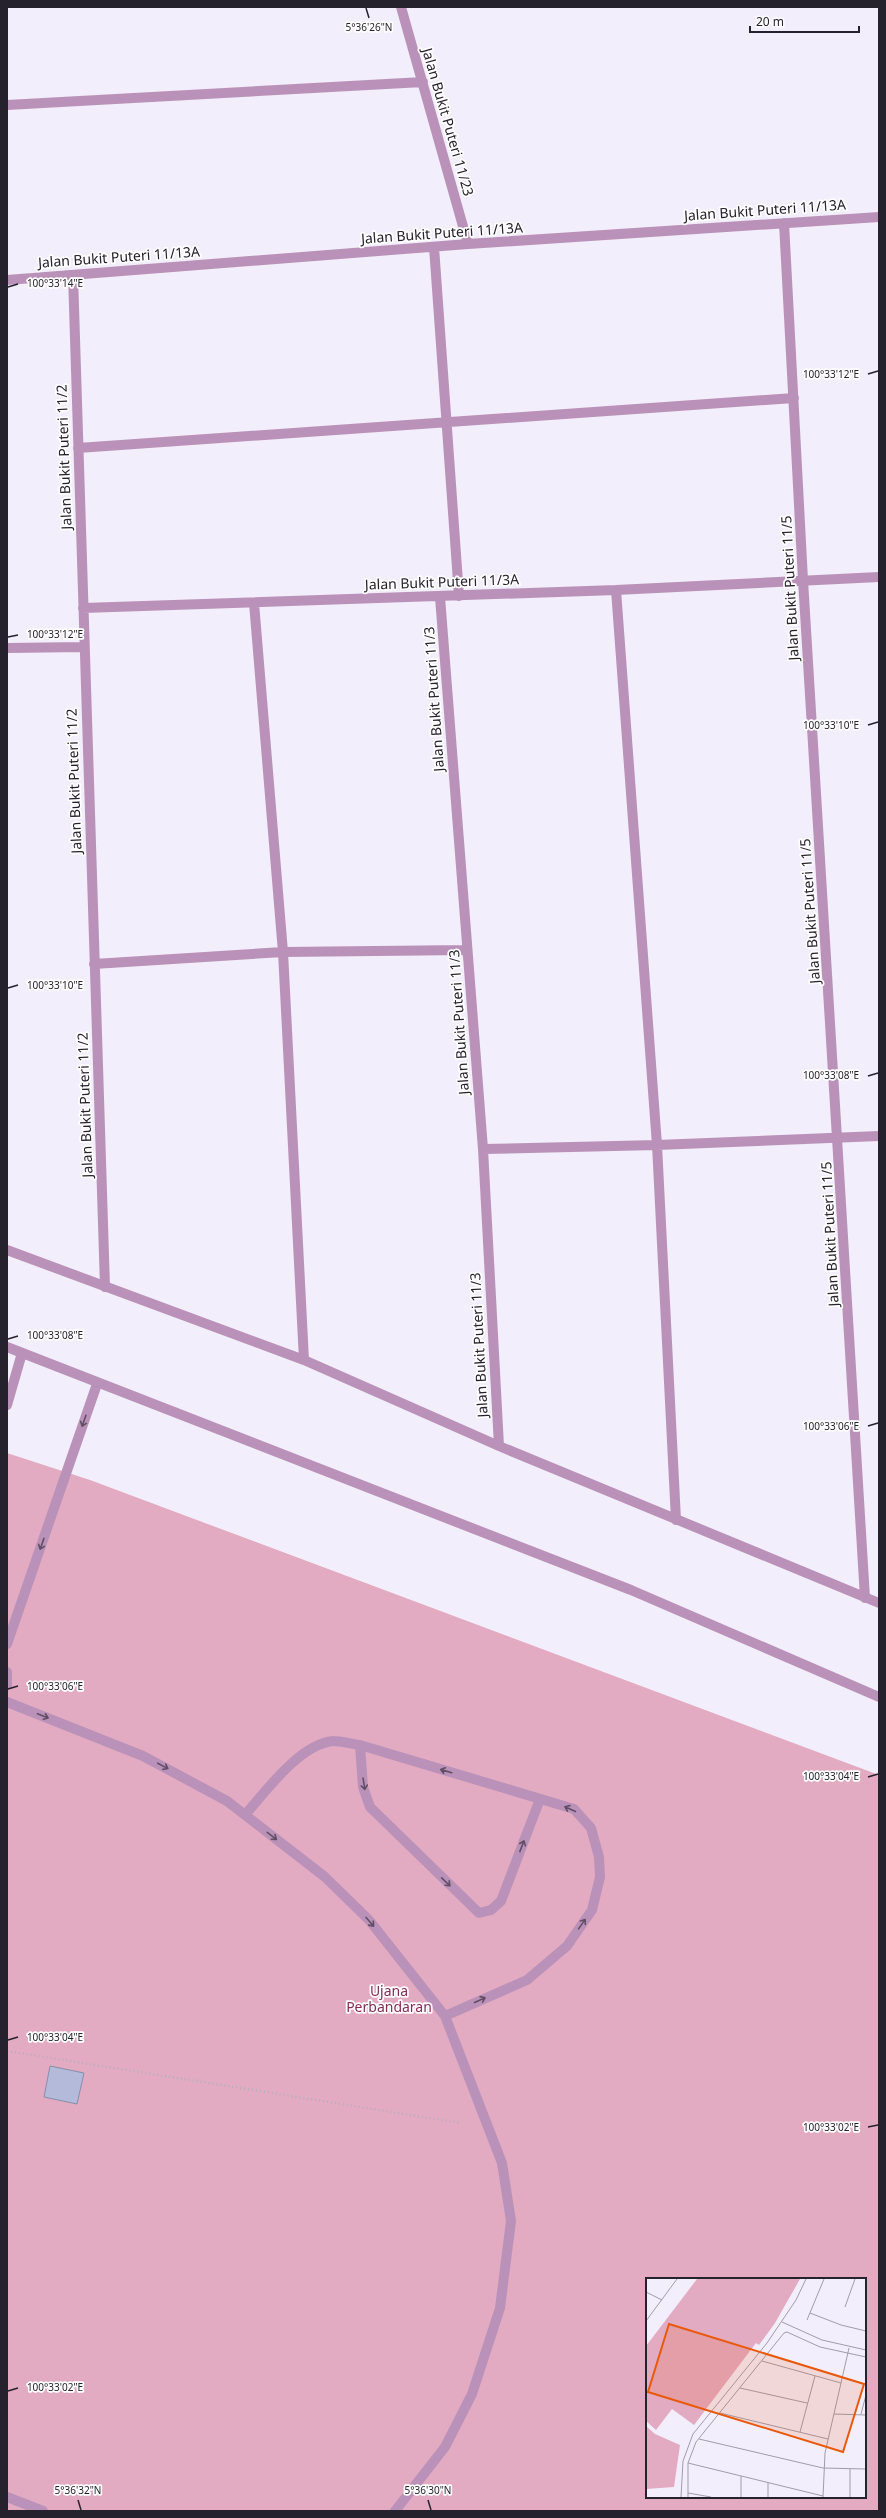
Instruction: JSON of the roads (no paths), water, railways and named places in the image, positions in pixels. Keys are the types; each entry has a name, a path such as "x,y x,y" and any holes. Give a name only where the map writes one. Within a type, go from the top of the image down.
{"street":[{"name":"Jalan Bukit Puteri 11/23","path":"401,7 468,244"},
{"path":"7,105 422,82"},
{"name":"Jalan Bukit Puteri 11/13A","path":"7,280 468,244 879,217"},
{"name":"Jalan Bukit Puteri 11/5","path":"784,223 803,580 865,1598"},
{"path":"434,247 459,596"},
{"name":"Jalan Bukit Puteri 11/2","path":"73,275 105,1287"},
{"path":"78,448 794,398"},
{"name":"Jalan Bukit Puteri 11/3A","path":"83,608 616,590 879,577"},
{"path":"616,590 657,1145 676,1520"},
{"name":"Jalan Bukit Puteri 11/3","path":"440,596 483,1149 499,1446"},
{"path":"254,603 283,952 304,1360"},
{"path":"7,648 84,647"},
{"path":"94,964 283,952 467,950"},
{"path":"483,1149 657,1145 838,1139 879,1136"},
{"path":"7,1250 304,1360 499,1446 879,1603"},
{"path":"7,1347 96,1384 632,1590 879,1697"},
{"path":"7,1405 22,1353"},
{"path":"7,1644 96,1384"},
{"path":"7,1672 7,1685"},
{"path":"7,1702 144,1756 227,1801 325,1877 369,1920 445,2016 502,2163 511,2221 500,2308 472,2394 445,2447 395,2511"},
{"path":"245,1815 278,1778 308,1751 318,1745 334,1741 360,1746 574,1809 591,1828 599,1857 600,1877 592,1910 567,1946 527,1980 445,2016"},
{"path":"360,1746 363,1787 370,1807 479,1912 491,1910 501,1901 540,1799"},
{"path":"7,2497 43,2511"}],"park label":[{"name":"Ujana Perbandaran","path":"389,2000"}]}
